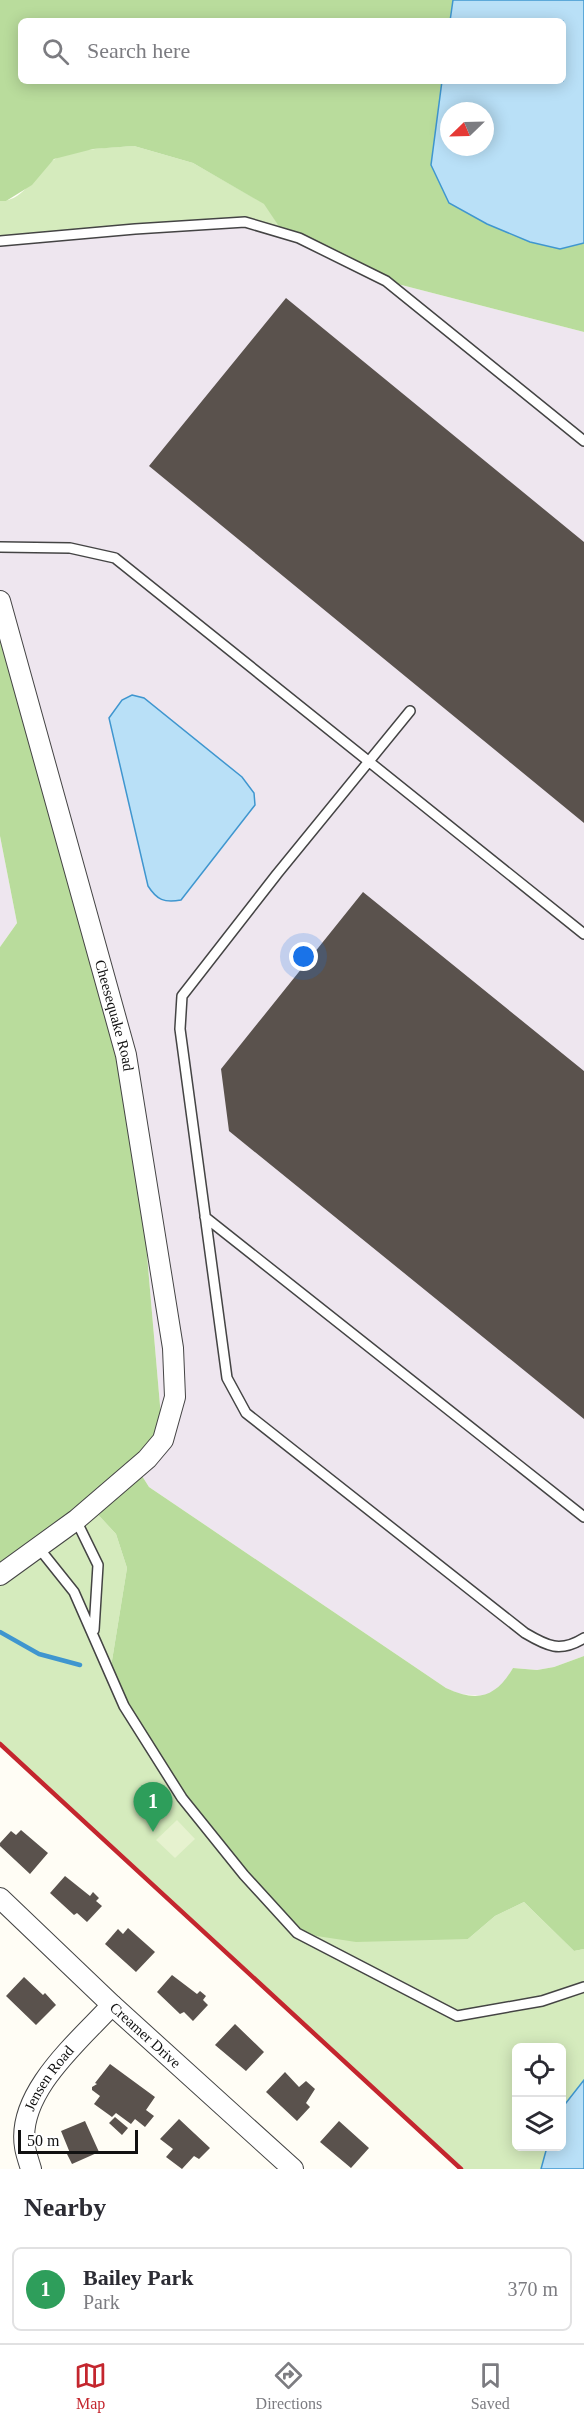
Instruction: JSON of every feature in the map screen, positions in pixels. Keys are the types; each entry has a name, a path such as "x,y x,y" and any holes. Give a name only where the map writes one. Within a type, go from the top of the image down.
{"street":[{"name":"Cheesequake Road","path":"0,601 126,1055 172,1348 175,1396 163,1440 147,1459 76,1520"},
{"path":"0,1575 76,1520"},
{"name":"Creamer Drive","path":"0,1898 111,2005 293,2169"},
{"name":"Jensen Road","path":"31,2169 24,2145 28,2107 43,2080 111,2005"}],"lane":[{"path":"0,241 245,222 299,238 386,281 584,441"},
{"path":"0,548 70,548 115,558 584,934"},
{"path":"410,711 277,874 182,996 180,1029 227,1378 246,1413 525,1633 549,1647 573,1645 584,1638"},
{"path":"205,1217 584,1516"},
{"path":"76,1520 98,1565 94,1633"},
{"path":"38,1548 74,1592 94,1633 124,1706 182,1798 244,1875 297,1933 457,2016 542,2001 584,1987"}],"shaded area":[{"path":"245,222 299,238 386,281 584,332 584,1656 554,1667 537,1670 513,1668 504,1683 494,1692 484,1696 459,1694 446,1688 149,1487 137,1468 163,1440 143,1209 0,601 0,241"},
{"path":"0,836 17,923 0,947"}],"green space":[{"path":"0,0 453,0 450,18 18,18 18,84 442,84 431,165 449,203 487,224 530,242 560,249 584,243 584,332 386,281 284,234 264,204 193,163 134,146 93,149 54,159 32,185 6,201 0,201"},
{"path":"134,146 193,163 265,204 284,234 245,222 0,241 0,201 9,200 24,191 49,163 72,153"},
{"path":"0,601 124,1075 143,1209 163,1440 137,1468 149,1487 446,1688 457,1693 477,1696 485,1694 500,1685 513,1668 537,1670 554,1667 584,1656 584,1949 574,1951 524,1902 495,1916 468,1939 356,1942 297,1933 182,1798 124,1706 110,1673 127,1568 116,1534 91,1507 0,1575 0,947 17,923 0,836"},
{"path":"91,1507 116,1534 127,1568 110,1673 468,1939 495,1916 524,1902 574,1951 584,1949 584,2169 461,2169 0,1744 0,1575"},
{"path":"177,1820 195,1839 175,1858 156,1840"}],"water":[{"path":"453,0 584,0 584,243 560,249 530,242 487,224 449,203 431,165 442,84 566,84 566,18 450,18"},
{"path":"132,695 144,698 242,777 254,793 255,805 181,900 162,899 155,895 148,886 109,718 122,700"},
{"path":"584,2080 584,2169 541,2169 546,2151 566,2151 566,2103"}],"building":[{"path":"286,298 584,542 584,823 149,466"},
{"path":"363,892 584,1071 584,1419 229,1131 221,1069"},
{"path":"21,1830 48,1853 30,1874 0,1846 11,1831 16,1835"},
{"path":"65,1876 90,1896 93,1892 99,1898 96,1901 102,1906 87,1922 77,1913 74,1915 50,1893"},
{"path":"128,1928 155,1952 136,1972 105,1944 118,1929 123,1934"},
{"path":"172,1975 197,1994 200,1991 206,1996 203,2000 208,2005 193,2021 184,2012 180,2014 157,1992"},
{"path":"24,1977 56,2005 36,2025 6,1996"},
{"path":"235,2024 264,2052 246,2071 215,2045"},
{"path":"110,2064 155,2097 146,2110 154,2116 145,2127 135,2119 131,2124 116,2113 112,2117 94,2104 100,2096 92,2090 92,2087 97,2084 95,2083"},
{"path":"285,2072 299,2087 306,2081 315,2089 306,2103 310,2107 297,2121 266,2092"},
{"path":"115,2117 128,2128 122,2135 109,2123"},
{"path":"179,2119 210,2148 199,2159 194,2156 182,2169 166,2157 173,2149 160,2139"},
{"path":"85,2121 99,2152 72,2164 61,2131"},
{"path":"339,2121 369,2148 351,2168 320,2142"}],"waterway":[{"path":"0,1632 39,1654 80,1665"}],"railway":[{"path":"0,1744 461,2169"}],"place":[{"name":"Bailey Park","path":"153,1832"}]}
